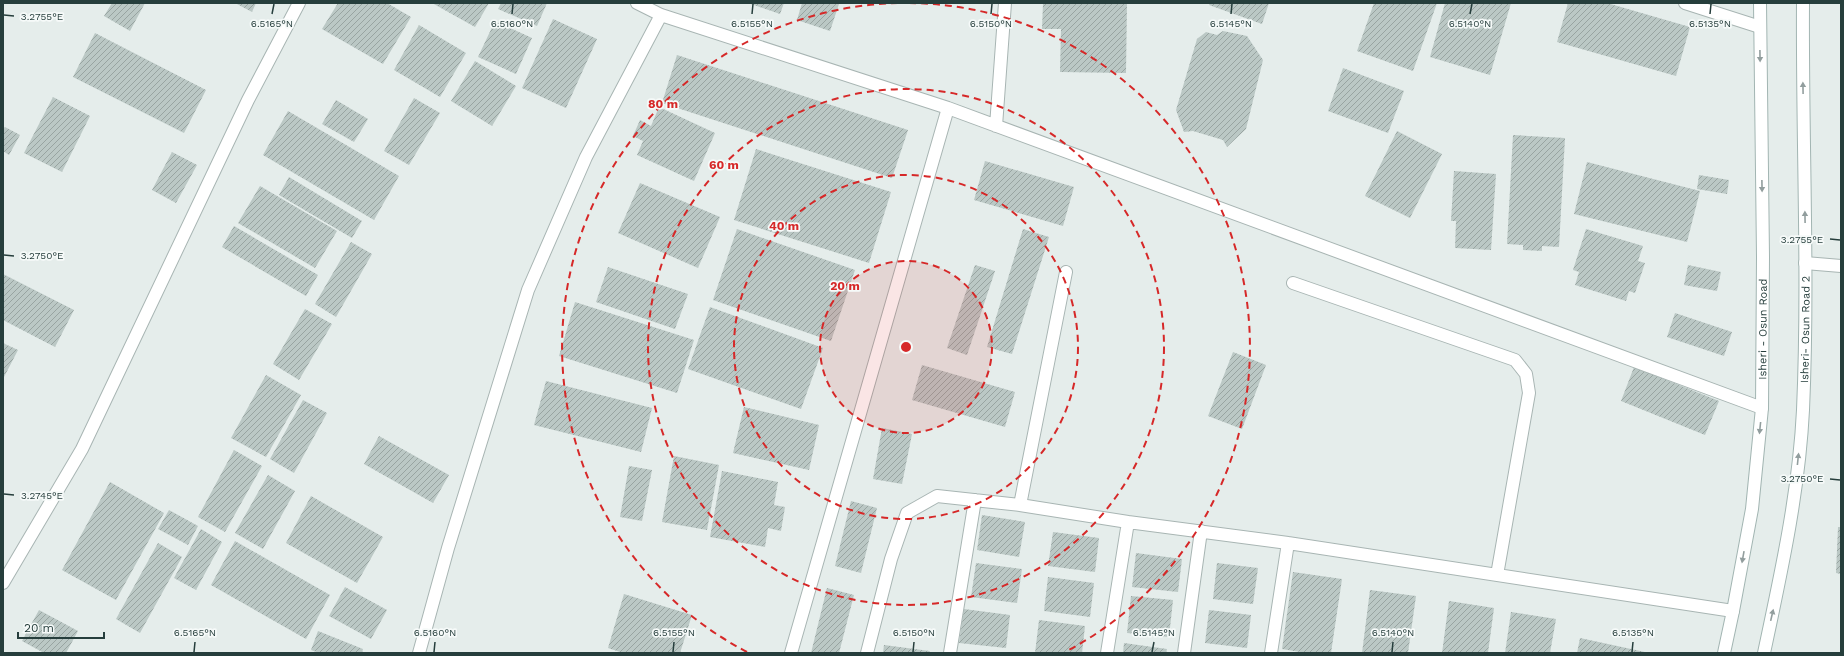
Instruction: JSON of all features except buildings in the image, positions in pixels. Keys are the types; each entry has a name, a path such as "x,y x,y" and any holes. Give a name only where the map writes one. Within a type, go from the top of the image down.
{"street":[{"path":"3,583 82,449 248,100 299,3"},
{"path":"637,3 661,15 948,108 1762,408"},
{"path":"996,126 1005,3"},
{"path":"1685,3 1760,28"},
{"name":"Isheri - Osun Road","path":"1724,653 1752,508 1762,408 1763,257 1760,3"},
{"name":"Isheri- Osun Road 2","path":"1764,653 1792,516 1803,411 1805,263 1803,3"},
{"path":"419,653 448,548 528,290 586,157 661,15"},
{"path":"790,653 948,108"},
{"path":"1805,263 1841,266"},
{"path":"1020,505 1066,272"},
{"path":"1293,283 1515,360 1526,374 1529,392 1497,575"},
{"path":"867,653 891,559 907,513 937,496 1020,505 1128,522 1288,543 1733,611"},
{"path":"950,653 975,500"},
{"path":"1107,653 1128,522"},
{"path":"1184,653 1201,531"},
{"path":"1270,653 1288,543"}]}
